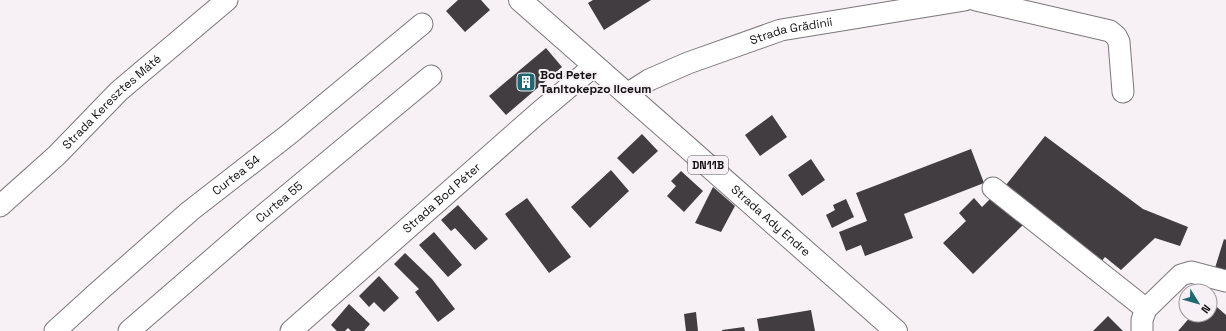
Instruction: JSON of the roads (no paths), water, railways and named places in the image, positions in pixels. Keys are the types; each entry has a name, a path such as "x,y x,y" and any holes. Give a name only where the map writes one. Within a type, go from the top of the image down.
{"main road":[{"name":"Strada Ady Endre","path":"520,0 896,331"}],"street":[{"name":"Strada Keresztes Máté","path":"0,206 57,155 119,91 226,0"},
{"name":"Strada Grădinii","path":"627,94 648,80 688,63 781,30 964,0"},
{"path":"976,0 1110,31 1116,36 1119,42 1123,92"},
{"name":"Curtea 54","path":"55,331 190,211 288,135 422,24"},
{"name":"Strada Bod Péter","path":"291,331 537,114 594,66"},
{"name":"Curtea 55","path":"129,331 260,218 431,76"},
{"path":"993,188 1146,309"},
{"path":"1142,331 1142,320 1146,309 1181,275 1191,272 1226,281"}],"place":[{"name":"Bod Peter Tanitokepzo liceum","path":"526,82"}]}
